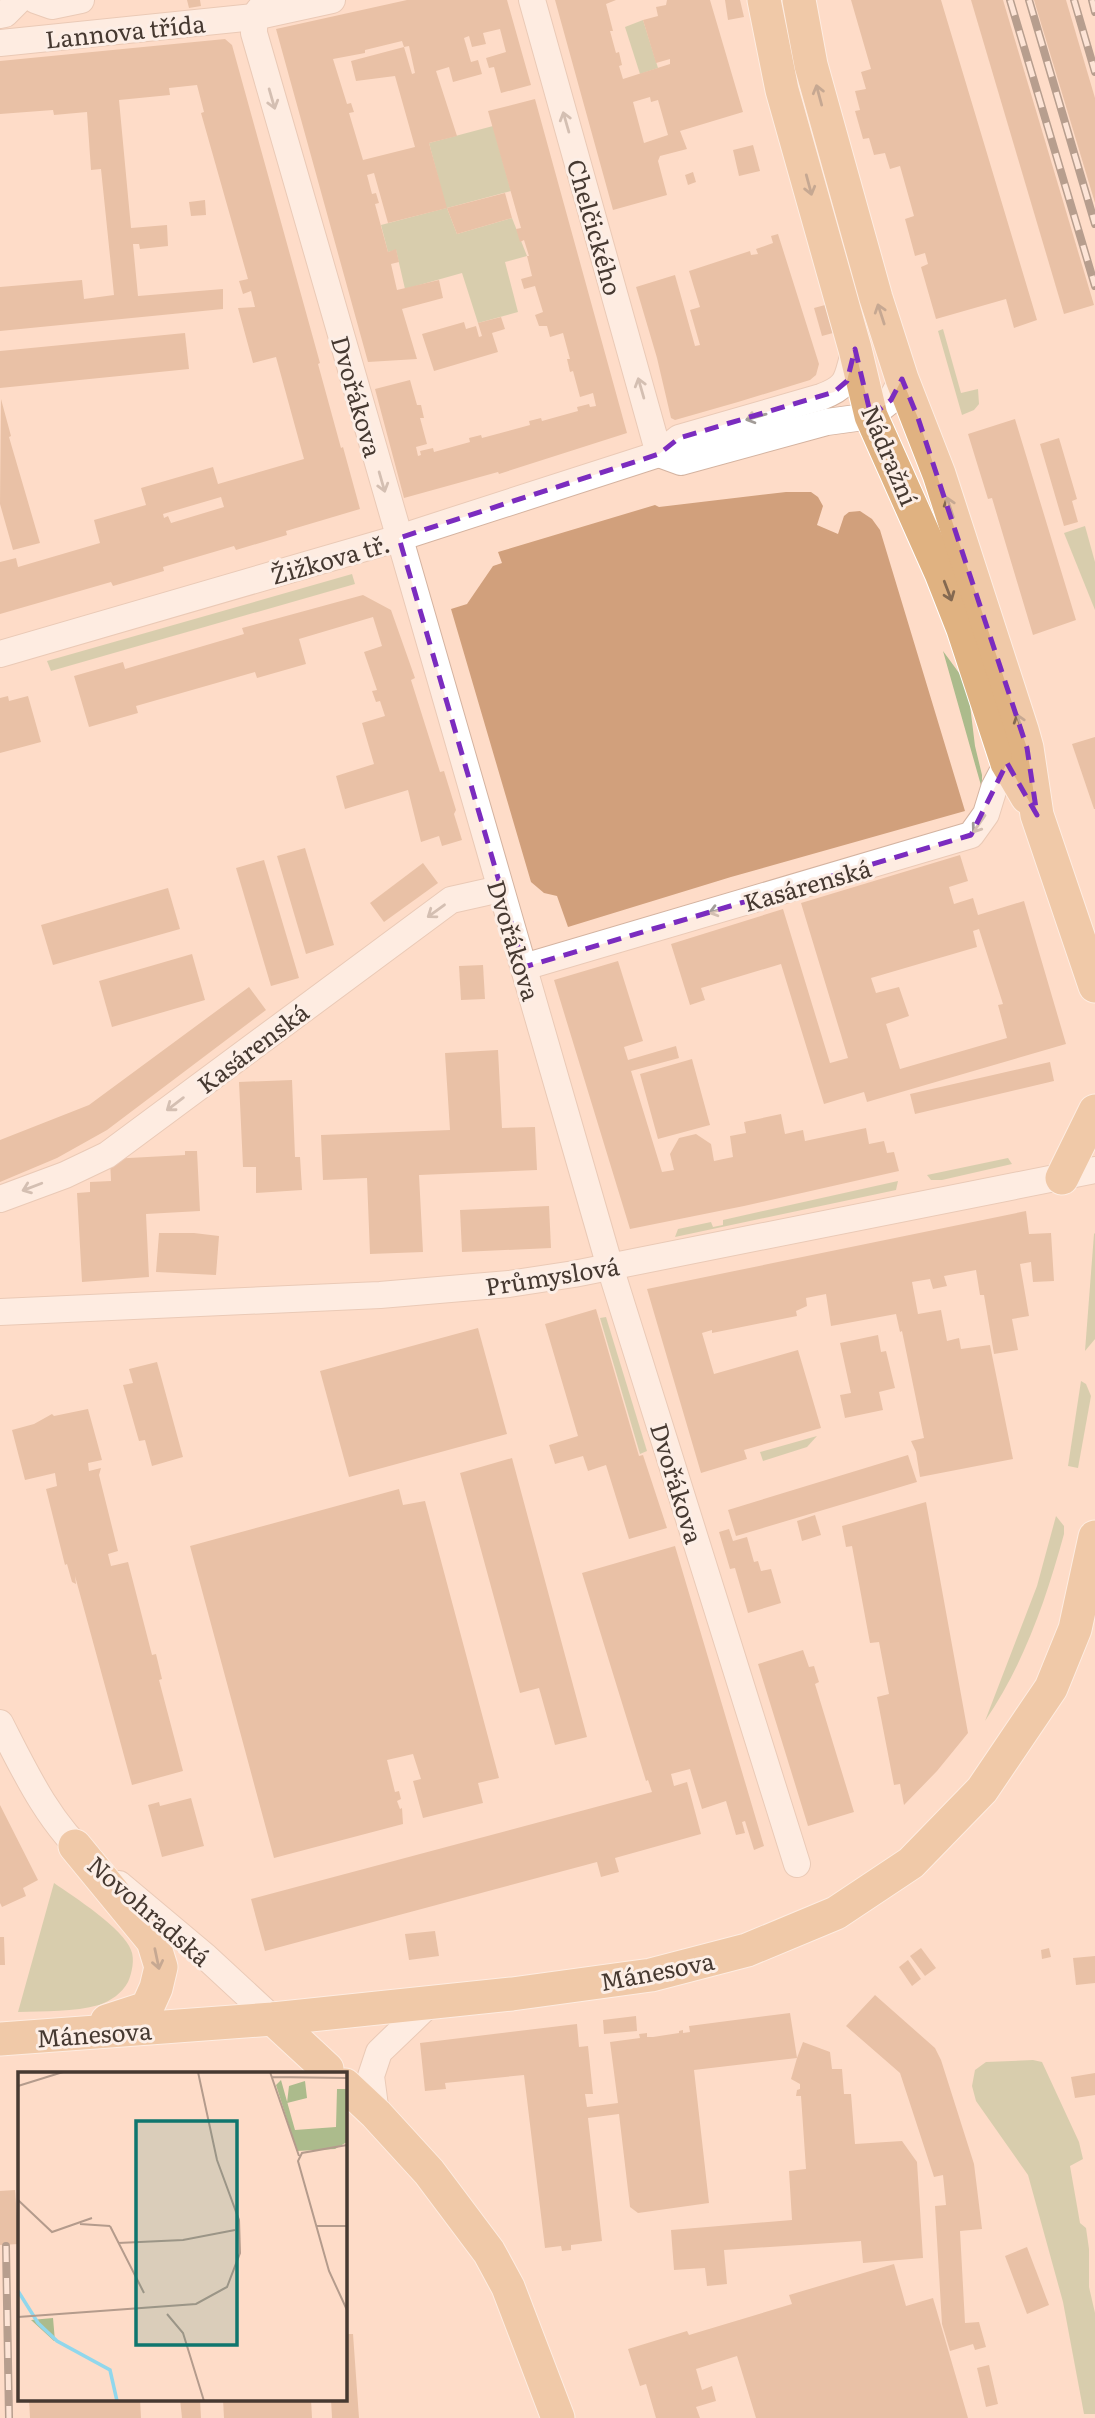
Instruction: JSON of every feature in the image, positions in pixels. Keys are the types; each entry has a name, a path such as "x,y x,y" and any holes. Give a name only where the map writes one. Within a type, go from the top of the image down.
{"main road":[{"name":"Nádražní","path":"764,0 782,90 855,349 871,416 921,524 963,629 1007,763 1037,815"},
{"name":"Nádražní","path":"799,0 811,65 876,298 902,379 939,474 1024,739 1037,815 1095,986"},
{"path":"1062,1178 1095,1111"},
{"name":"Mánesova","path":"0,2039 273,2019 512,1994 652,1975 747,1950 836,1913 911,1863 982,1790 1051,1688 1075,1629 1095,1536"},
{"path":"67,2035 147,2008 161,1967 153,1941 75,1846"},
{"name":"Novohradská","path":"273,2019 330,2072"},
{"name":"Novohradská","path":"346,2087 376,2114 429,2172 489,2252 511,2295 558,2418"}],"street":[{"path":"0,15 5,14 19,0"},
{"path":"36,0 52,6 81,0"},
{"name":"Lannova třída","path":"0,43 332,0"},
{"name":"Chelčického","path":"532,0 659,454"},
{"name":"Dvořákova","path":"260,11 398,538 610,1267 797,1864"},
{"name":"Žižkova tř.","path":"0,654 398,538 659,454 678,438 754,418 834,392 847,381 855,349"},
{"path":"871,416 891,400 902,379"},
{"name":"Žižkova tř.","path":"659,454 681,462 827,422 871,416"},
{"name":"Kasárenská","path":"524,967 971,835 986,814 994,788 1007,763"},
{"name":"Kasárenská","path":"0,1199 107,1155 451,900 500,889"},
{"name":"Průmyslová","path":"0,1312 380,1295 509,1284 610,1267 1095,1170"},
{"name":"Novohradská","path":"0,1723 36,1791 75,1846 200,1951 273,2019"},
{"path":"376,2114 371,2076 379,2052 430,2003"}],"highlighted area":[{"path":"855,349 871,416 891,400 902,379 918,418 1027,748 1037,815 1007,763 971,835 524,967 399,538 659,454 679,438 834,392 847,381"}],"green space":[{"path":"643,20 658,68 640,74 625,27"},
{"path":"493,126 511,191 447,208 457,234 512,218 527,256 505,262 518,312 478,323 462,273 405,289 396,250 388,252 381,225 446,208 429,143"},
{"path":"943,329 961,393 978,389 979,404 974,410 962,415 938,331"},
{"path":"1085,526 1095,562 1095,610 1064,533"},
{"path":"352,574 355,584 51,671 47,661"},
{"path":"943,651 962,677 969,697 982,789"},
{"path":"1008,1158 1012,1164 942,1180 931,1180 927,1175"},
{"path":"898,1181 896,1190 675,1237 678,1229 711,1222 713,1227 723,1225 723,1220"},
{"path":"1094,1234 1095,1339 1085,1351"},
{"path":"606,1317 647,1451 640,1454 600,1318"},
{"path":"1081,1381 1086,1384 1091,1396 1078,1468 1068,1466"},
{"path":"817,1436 807,1447 763,1461 760,1452"},
{"path":"1056,1516 1064,1526 1064,1534 1050,1583 1022,1654 985,1721 1037,1586"},
{"path":"54,1883 119,1932 131,1950 131,1974 119,1993 99,2005 70,2010 18,2012"},
{"path":"986,2062 1042,2062 1079,2142 1083,2159 1070,2166 1080,2223 1086,2228 1089,2249 1089,2287 1095,2313 1095,2414 1084,2414 1063,2302 1028,2175 976,2101 972,2086 975,2070"}],"building":[{"path":"187,0 200,0 201,6 189,8"},
{"path":"407,0 507,0 531,85 501,93 494,67 489,68 486,58 506,52 500,29 483,33 486,44 472,47 469,36 464,38 471,62 478,60 482,74 453,82 449,67 436,71 457,136 429,143 447,208 388,223 374,173 367,175 372,194 376,193 379,203 375,204 388,252 396,249 399,262 391,264 397,290 439,280 443,298 402,309 417,359 368,362 276,29","holes":["402,41 404,47 351,61 356,81 395,76 415,147 363,160 349,113 354,112 351,103 347,104 333,59 365,53 365,50","409,46 415,73 412,74 404,47"]},
{"path":"555,0 616,0 606,4 613,31 610,31 622,65 619,66 623,79 670,64 670,59 656,63 643,20 658,16 656,7 666,5 667,0 710,0 743,112 680,131 687,149 660,156 658,161 667,195 613,210","holes":["650,97 651,102 658,100 668,135 644,143 633,102"]},
{"path":"725,0 740,0 744,17 728,20"},
{"path":"851,0 941,0 1037,320 1014,328 1006,299 936,319 921,267 928,264 925,253 915,256 905,219 914,216 900,166 890,169 885,153 874,155 869,138 863,139 855,111 860,110 855,91 866,89 861,72 871,69"},
{"path":"971,0 1003,0 1094,305 1064,314"},
{"path":"1034,0 1066,0 1095,98 1095,203"},
{"path":"225,39 232,45 360,509 286,531 287,535 236,550 234,546 163,567 164,571 113,586 111,582 0,614 0,562 16,558 18,567 100,543 94,520 146,505 141,488 213,467 218,484 304,459 276,357 253,363 238,308 255,307 251,291 243,294 239,281 248,279 201,113 204,112 197,85 169,88 170,95 119,100 131,228 167,225 168,246 140,249 139,244 133,244 138,296 223,289 223,309 0,331 0,287 82,280 84,299 114,295 101,169 91,170 87,112 54,115 53,110 0,114 0,61","holes":["221,497 224,507 171,523 168,516 164,518 163,514"]},
{"path":"535,99 627,433 499,474 498,472 404,498 375,389 410,380 417,405 421,405 424,418 420,418 427,444 416,447 418,456 421,455 420,451 433,448 434,452 470,442 469,438 481,435 482,438 530,425 529,421 541,418 542,421 578,411 577,407 589,404 590,407 596,406 593,393 580,397 573,371 570,372 567,359 570,359 563,333 550,337 547,326 539,326 535,315 543,312 535,286 524,289 521,279 532,276 529,256 524,240 520,242 516,229 521,228 488,111"},
{"path":"753,145 760,171 739,176 733,150"},
{"path":"693,172 696,182 688,185 685,175"},
{"path":"505,193 512,218 457,234 447,208"},
{"path":"205,200 206,215 191,216 189,202"},
{"path":"778,234 819,364 816,375 810,380 738,402 675,420 671,418 636,287 675,275 695,346 700,345 690,310 700,307 689,271 750,251 751,255 758,254 756,249 773,243 771,236"},
{"path":"825,305 833,333 822,336 814,308"},
{"path":"501,317 505,329 492,333 498,352 434,371 422,334 464,322 466,329 476,326 479,337 482,336 478,323"},
{"path":"185,333 189,369 0,388 0,351"},
{"path":"1,399 11,436 9,437 40,543 13,550 0,504"},
{"path":"1015,419 1076,620 1033,635 992,498 988,499 968,434"},
{"path":"1059,438 1077,499 1072,501 1078,522 1064,526 1040,444"},
{"path":"786,492 811,492 823,506 817,525 838,534 844,516 849,512 860,511 872,519 880,530 965,811 731,877 568,927 557,896 544,893 531,882 451,609 467,604 493,566 502,563 498,552 655,505 659,507"},
{"path":"363,595 391,610 415,678 411,680 440,772 444,771 462,840 442,846 439,836 421,842 408,790 345,809 336,776 374,764 362,723 385,716 380,701 376,702 372,691 377,690 364,652 382,646 373,617 299,639 306,664 257,678 255,672 136,706 138,713 89,727 74,676 123,662 125,669 244,634 242,628"},
{"path":"8,696 9,701 28,696 41,742 0,753 0,698"},
{"path":"1095,737 1095,809 1094,809 1072,744"},
{"path":"305,848 334,945 306,954 277,856"},
{"path":"960,855 968,881 949,887 954,904 973,898 978,915 1024,901 1066,1044 867,1102 864,1092 824,1104 781,964 701,988 705,1000 690,1005 671,944 783,909 830,1063 848,1058 801,903","holes":["979,929 1003,1004 998,1005 1007,1038 900,1069 886,1024 909,1016 899,987 876,993 871,978 977,947 973,931"]},
{"path":"264,860 299,978 271,986 236,868"},
{"path":"423,863 438,883 384,922 370,903"},
{"path":"168,888 180,929 53,965 41,925"},
{"path":"192,954 205,1000 112,1027 99,981"},
{"path":"618,961 643,1041 624,1047 628,1060 676,1046 679,1058 631,1071 662,1172 674,1170 670,1154 679,1138 696,1134 711,1144 714,1161 733,1157 730,1136 746,1133 744,1122 781,1114 785,1134 803,1130 805,1141 866,1128 869,1144 884,1141 887,1153 894,1152 899,1171 630,1229 554,980"},
{"path":"483,965 485,999 461,1000 459,966"},
{"path":"249,987 266,1010 107,1130 57,1158 0,1182 0,1140 89,1105"},
{"path":"498,1050 502,1128 535,1127 537,1170 419,1175 423,1252 370,1254 367,1178 323,1180 321,1135 450,1130 445,1053"},
{"path":"692,1059 710,1125 658,1139 640,1074"},
{"path":"1050,1062 1054,1081 915,1114 910,1094"},
{"path":"292,1080 295,1157 300,1157 302,1190 256,1193 256,1167 243,1167 239,1082"},
{"path":"185,1151 197,1151 200,1211 146,1214 149,1277 82,1282 77,1193 90,1192 90,1182 111,1181 110,1159 185,1155"},
{"path":"549,1206 551,1248 462,1252 460,1210"},
{"path":"1026,1211 1029,1234 1051,1233 1054,1281 1033,1282 1031,1262 1020,1264 1029,1316 1012,1319 1018,1350 994,1354 984,1295 980,1295 976,1270 944,1276 947,1286 933,1289 930,1279 912,1282 918,1314 941,1310 947,1341 959,1338 961,1349 990,1345 1013,1459 920,1477 916,1452 911,1441 924,1438 902,1331 900,1332 896,1314 831,1326 826,1294 806,1298 807,1306 796,1311 797,1316 702,1333 714,1374 798,1350 821,1428 744,1450 747,1459 701,1473 647,1289"},
{"path":"159,1233 219,1236 216,1275 156,1272"},
{"path":"596,1309 639,1456 643,1455 667,1528 629,1539 606,1465 588,1471 583,1456 555,1464 549,1445 578,1436 545,1324"},
{"path":"478,1328 507,1434 349,1477 320,1371"},
{"path":"878,1335 881,1352 886,1351 895,1388 879,1392 883,1410 845,1418 840,1395 851,1393 840,1343"},
{"path":"157,1362 183,1457 152,1466 145,1440 139,1441 123,1385 133,1383 129,1369"},
{"path":"88,1409 102,1460 88,1463 89,1471 101,1468 99,1475 118,1551 108,1554 111,1566 128,1562 152,1655 156,1654 162,1679 159,1680 183,1771 132,1785 75,1576 76,1584 72,1582 67,1564 65,1565 46,1489 57,1486 55,1473 25,1480 12,1430 34,1424 52,1414 54,1416"},
{"path":"908,1455 917,1482 736,1536 728,1510"},
{"path":"512,1458 587,1737 555,1745 539,1688 520,1693 460,1473"},
{"path":"399,1489 403,1505 425,1501 499,1778 478,1783 483,1803 423,1818 413,1781 421,1779 413,1754 387,1760 395,1792 399,1791 401,1799 397,1801 400,1809 402,1808 403,1824 274,1858 190,1546"},
{"path":"926,1502 968,1733 904,1805 900,1784 894,1785 877,1697 889,1694 879,1642 870,1643 852,1546 846,1547 842,1526"},
{"path":"815,1515 821,1535 802,1541 797,1521"},
{"path":"729,1529 733,1541 747,1537 754,1562 758,1561 761,1571 771,1569 781,1603 748,1613 735,1568 730,1569 719,1532"},
{"path":"675,1546 764,1846 754,1850 745,1821 742,1822 745,1833 736,1835 726,1801 702,1809 690,1769 671,1774 674,1786 687,1782 701,1834 615,1858 619,1872 601,1877 597,1862 265,1951 251,1899 652,1792 648,1780 646,1781 582,1573"},
{"path":"803,1650 809,1667 814,1666 819,1682 815,1684 854,1812 808,1826 758,1664"},
{"path":"191,1798 204,1846 162,1857 148,1805 159,1802 160,1806"},
{"path":"0,1805 38,1880 23,1888 26,1896 2,1907 0,1903"},
{"path":"435,1931 439,1956 409,1960 405,1934"},
{"path":"0,1937 4,1937 5,1965 0,1965"},
{"path":"921,1948 936,1968 925,1976 910,1956"},
{"path":"1049,1948 1051,1957 1042,1959 1041,1950"},
{"path":"1095,1956 1095,1983 1076,1985 1073,1958"},
{"path":"908,1960 921,1979 912,1986 899,1967"},
{"path":"875,1995 935,2048 974,2164 982,2229 960,2231 965,2323 979,2322 986,2347 975,2350 973,2344 950,2351 942,2324 935,2206 946,2205 943,2175 934,2177 900,2073 846,2026"},
{"path":"790,2013 797,2058 694,2070 709,2203 638,2213 630,2207 619,2114 588,2118 602,2241 571,2245 571,2250 562,2251 561,2246 545,2248 524,2075 445,2083 446,2089 425,2091 420,2043 577,2024 579,2047 588,2046 593,2094 585,2094 587,2107 618,2103 610,2042 640,2038 639,2034 647,2033 647,2037 653,2037 683,2030 683,2033 690,2032 689,2026"},
{"path":"636,2016 637,2031 604,2034 603,2020"},
{"path":"803,2042 830,2052 832,2069 842,2069 844,2094 851,2094 855,2144 902,2141 917,2162 923,2258 863,2263 861,2241 724,2250 727,2284 707,2286 705,2268 674,2270 671,2230 792,2220 789,2171 806,2169 801,2096 796,2096 800,2084 791,2079"},
{"path":"1095,2073 1095,2095 1075,2098 1071,2077"},
{"path":"15,2190 18,2244 0,2245 0,2191"},
{"path":"1027,2247 1049,2305 1027,2314 1005,2256"},
{"path":"894,2264 906,2306 933,2298 968,2418 756,2418 737,2356 696,2369 702,2390 712,2386 716,2401 696,2407 700,2418 656,2418 646,2384 640,2386 628,2349 687,2331 689,2335 792,2304 789,2295"},
{"path":"346,2334 353,2334 359,2418 332,2418 331,2400 346,2400"},
{"path":"989,2365 998,2404 986,2407 977,2368"},
{"path":"29,2400 140,2400 141,2418 30,2418"},
{"path":"180,2400 200,2400 201,2418 182,2418"},
{"path":"223,2400 311,2400 312,2418 224,2418"}],"railway":[{"path":"1010,0 1095,286"},
{"path":"1029,0 1095,224"},
{"path":"1074,0 1095,72"},
{"path":"1092,0 1095,12"},
{"path":"6,2246 9,2418"}]}
